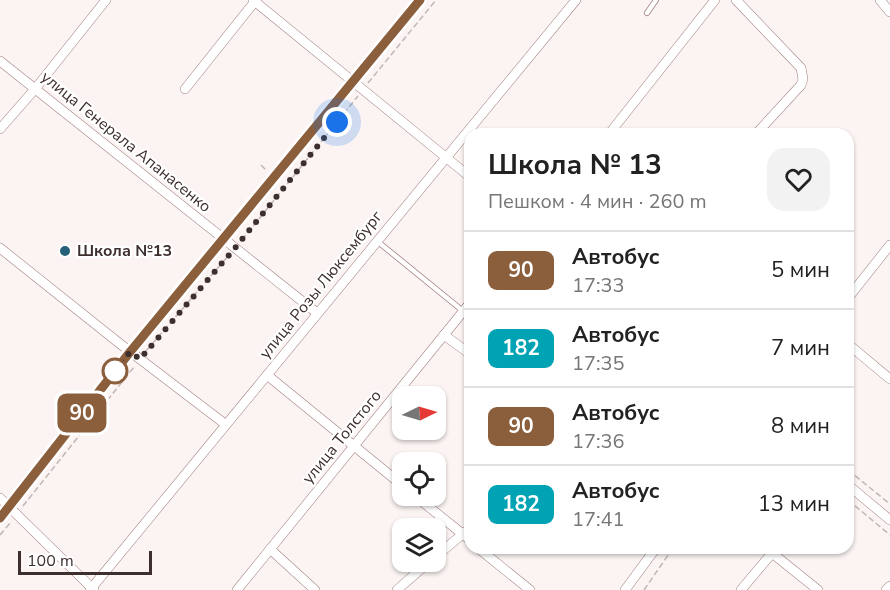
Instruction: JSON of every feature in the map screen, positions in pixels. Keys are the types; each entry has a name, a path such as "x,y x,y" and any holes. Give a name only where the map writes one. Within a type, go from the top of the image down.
{"street":[{"path":"0,129 106,0"},
{"path":"184,88 255,0 464,172"},
{"path":"0,518 130,352 420,0"},
{"name":"улица Розы Люксембург","path":"469,128 576,0"},
{"path":"614,128 715,0"},
{"path":"736,0 801,68 803,79 801,85 762,128"},
{"path":"880,0 890,12"},
{"name":"улица Генерала Апанасенко","path":"0,61 317,313"},
{"name":"улица Розы Люксембург","path":"92,589 464,134"},
{"path":"854,290 890,245"},
{"path":"0,248 130,352 225,424"},
{"name":"улица Толстого","path":"237,590 463,311"},
{"path":"444,335 464,350"},
{"path":"854,349 890,379"},
{"path":"267,375 392,477"},
{"path":"854,490 890,520"},
{"path":"0,498 92,589"},
{"path":"430,506 464,530"},
{"path":"446,547 464,532"},
{"path":"270,549 315,590"},
{"path":"485,554 530,590"},
{"path":"626,590 652,554"},
{"path":"741,590 771,554"},
{"path":"773,554 818,590"},
{"path":"397,590 417,572"},
{"path":"886,590 890,586"}],"lane":[{"path":"647,12 656,0"},
{"path":"377,241 463,311"}],"path":[{"path":"0,535 140,359 235,248 436,0"},
{"path":"854,475 890,504"},
{"path":"854,505 890,535"},
{"path":"644,590 669,554"}],"bus line":[{"name":"90","path":"0,518 130,352 420,0"}],"place":[{"name":"Школа №13","path":"65,251"}],"route":[{"path":"115,371 130,352 140,359 235,248 337,122"}]}
